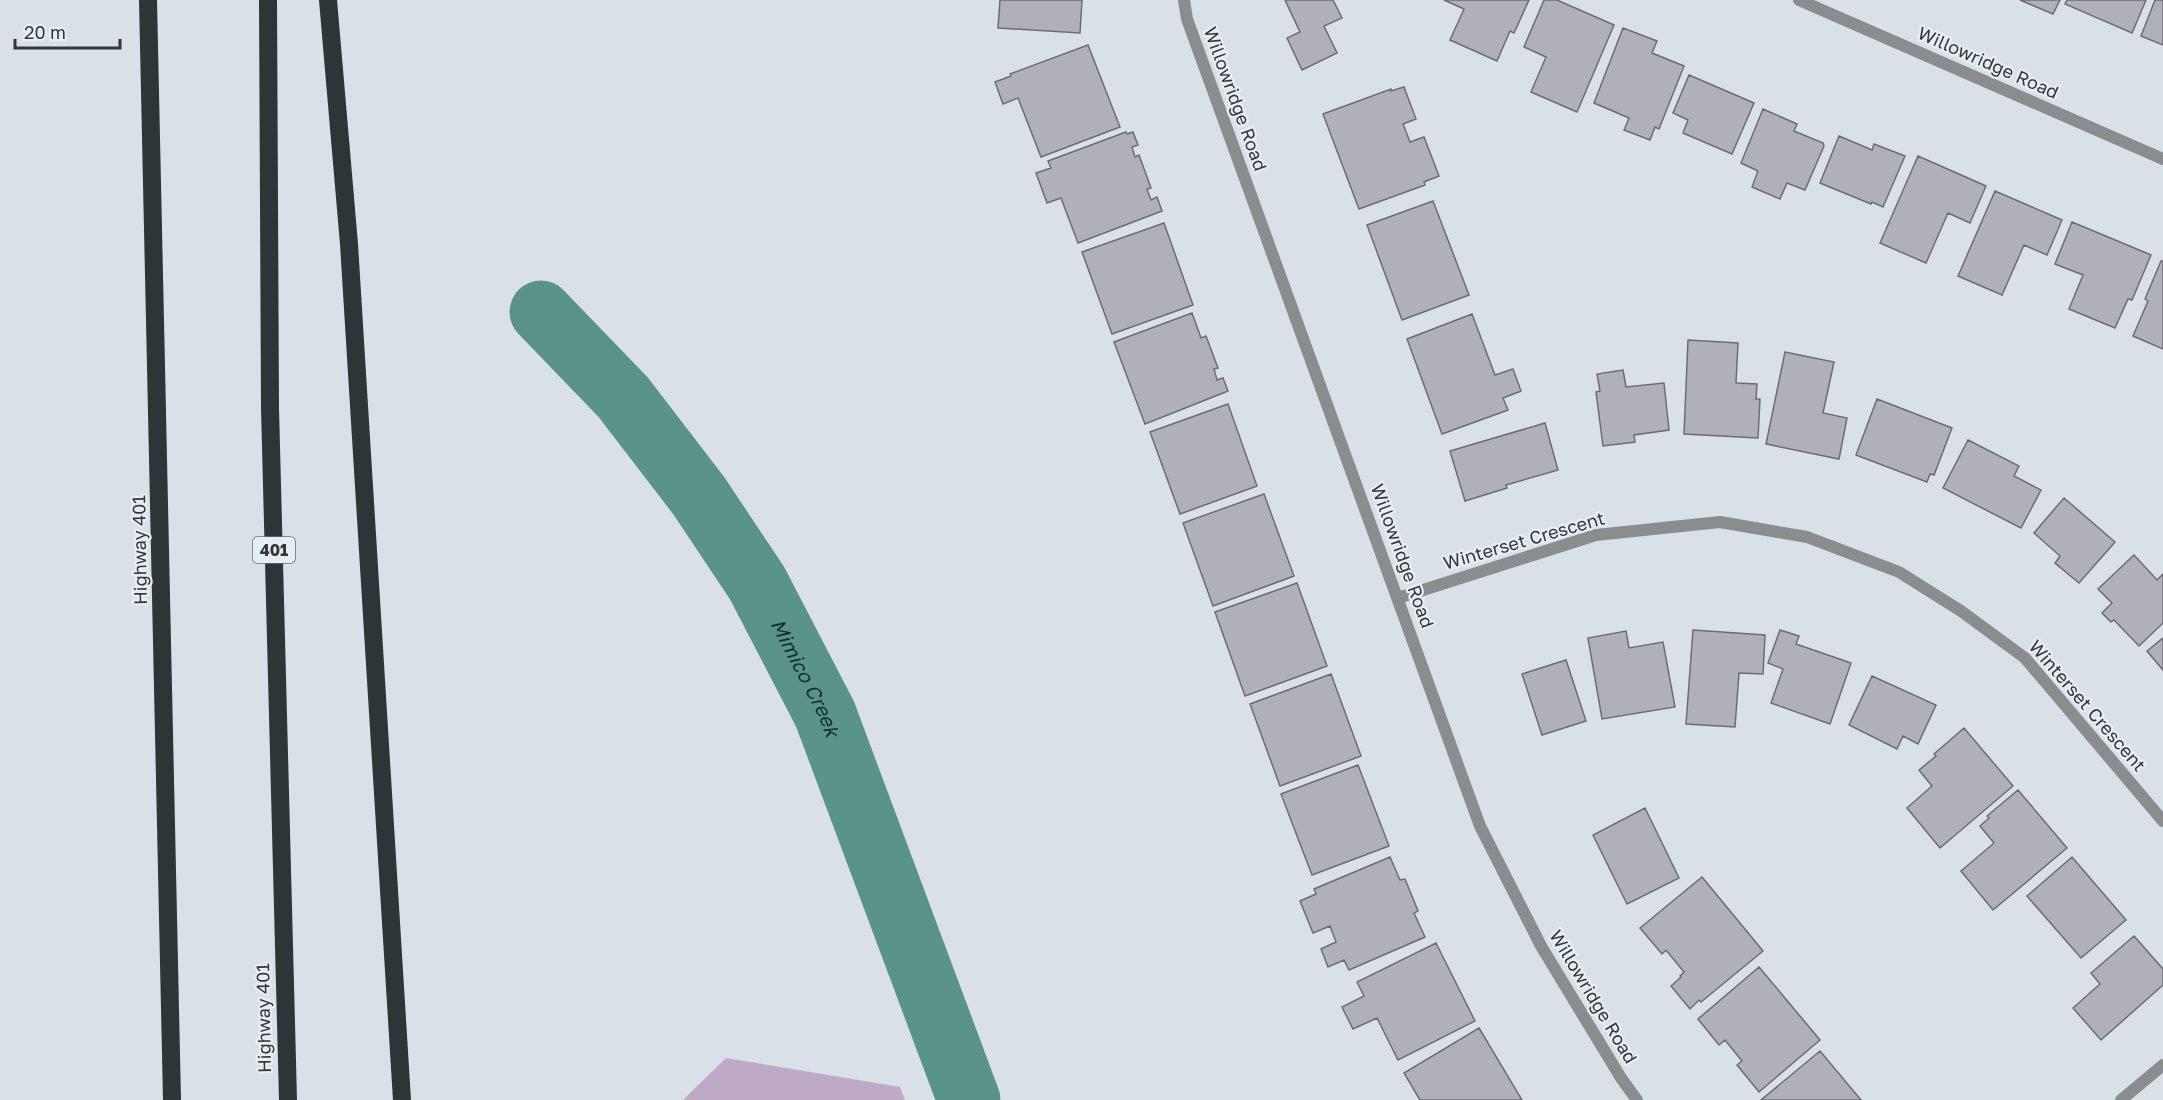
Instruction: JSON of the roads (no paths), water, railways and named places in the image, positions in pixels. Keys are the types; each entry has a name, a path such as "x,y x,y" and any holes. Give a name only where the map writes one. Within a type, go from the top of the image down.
{"highway":[{"name":"Highway 401","path":"148,0 172,1100"},
{"name":"Highway 401","path":"267,0 270,408 288,1100"},
{"path":"328,0 349,244 402,1100"}],"street":[{"name":"Willowridge Road","path":"1184,0 1187,19 1480,826 1541,946 1621,1078 1637,1100"},
{"name":"Willowridge Road","path":"1799,0 2163,159"},
{"name":"Winterset Crescent","path":"1398,598 1596,535 1720,522 1807,537 1899,572 1961,611 2025,658 2163,821"},
{"path":"2121,1100 2163,1065"}],"waterway":[{"name":"Mimico Creek","path":"541,312 623,397 699,496 757,583 825,714 969,1100"},
{"path":"699,496 704,462"}]}
